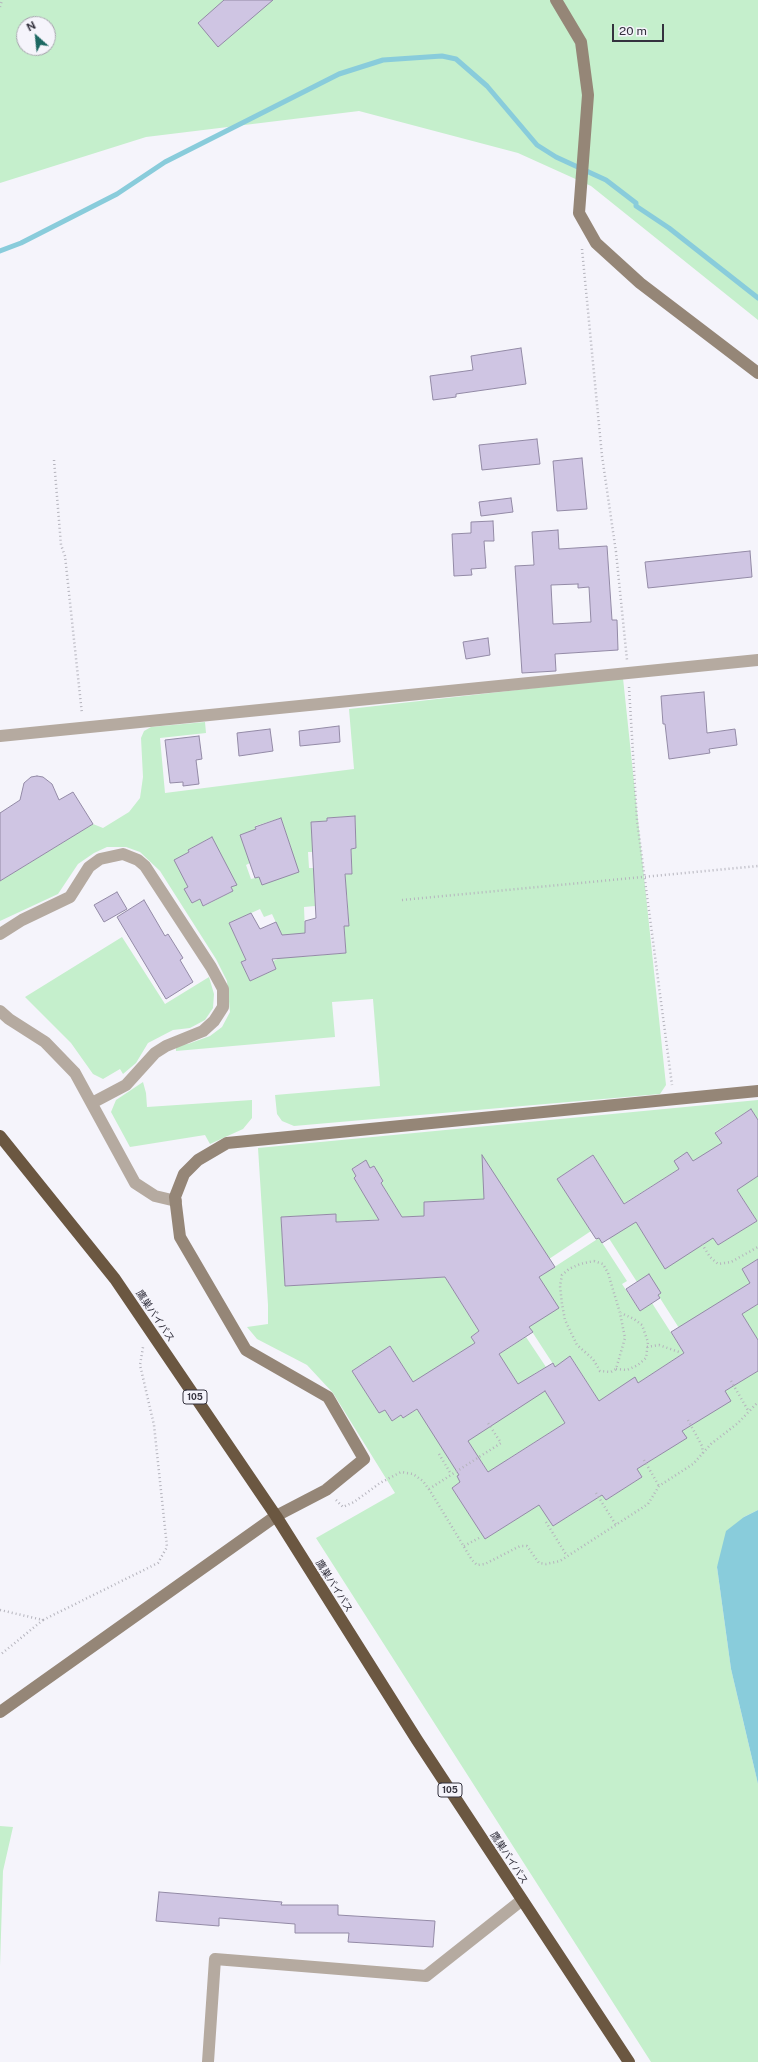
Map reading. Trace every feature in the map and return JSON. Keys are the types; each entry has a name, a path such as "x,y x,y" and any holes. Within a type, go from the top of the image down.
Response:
{"highway":[{"name":"鷹巣バイパス","path":"0,1136 116,1279 276,1516 417,1740 629,2062"}],"street":[{"path":"556,0 581,42 588,95 579,213 596,243 640,283 758,374"},
{"path":"0,736 758,660"},
{"path":"0,934 22,920 70,897 89,867 100,860 123,854 138,860 145,866 211,967 223,989 223,1007 214,1021 202,1031 166,1046 155,1053 126,1085 92,1103"},
{"path":"0,1011 50,1047 76,1073 135,1183 155,1196 176,1201"},
{"path":"0,1712 276,1516 326,1490 364,1459 328,1397 246,1350 180,1237 175,1197 184,1174 198,1160 228,1143 758,1091"},
{"path":"208,2062 215,1959 426,1976 522,1900"}],"path":[{"path":"0,7 2,0"},
{"path":"582,245 602,456 616,552 628,673 637,820 674,1100"},
{"path":"54,460 61,545 65,556 83,727"},
{"path":"402,900 758,866"},
{"path":"702,1244 710,1257 718,1264 731,1262 758,1247"},
{"path":"616,1369 625,1338 620,1313 603,1264 594,1261 580,1264 569,1268 562,1275 560,1286 564,1320 577,1345 592,1359 600,1372 610,1372 616,1369 627,1370 638,1365 646,1358 648,1342 642,1326 634,1319 620,1313"},
{"path":"0,1655 43,1620 158,1563 167,1547 154,1425 140,1365 146,1325"},
{"path":"647,1347 660,1345 679,1352"},
{"path":"731,1381 749,1412"},
{"path":"326,1490 343,1507 354,1502 380,1483 401,1472 413,1474 429,1489 477,1565 485,1564 520,1546 528,1546 539,1563 546,1564 560,1561 648,1504 659,1486 693,1464 711,1444 738,1423 758,1402"},
{"path":"688,1420 702,1446 703,1454"},
{"path":"429,1489 501,1443 488,1423"},
{"path":"439,1454 451,1474"},
{"path":"644,1460 659,1486"},
{"path":"596,1493 616,1525"},
{"path":"546,1522 567,1556"},
{"path":"464,1546 479,1538"},
{"path":"0,1610 43,1620"}],"green space":[{"path":"0,0 758,0 758,320 591,186 518,153 359,111 146,137 0,183"},
{"path":"623,678 666,1085 660,1094 294,1126 282,1121 277,1114 275,1095 380,1086 373,999 332,1002 335,1037 176,1051 176,1045 188,1044 210,1036 222,1027 230,1012 227,981 216,959 160,871 140,852 126,847 107,847 94,853 78,864 58,894 0,921 0,881 93,824 103,828 129,812 140,798 143,777 141,738 144,731 151,727 205,722 206,733 160,738 165,793 354,769 349,709","holes":["355,816 356,848 351,849 352,874 319,875 318,868 309,868 308,852 313,852 311,822 327,821 327,818","281,818 291,848 259,877 251,879 246,865 250,863 241,835 256,829 255,826","212,837 222,868 233,891 204,906 200,899 192,903 185,889 188,887 188,850","325,892 325,895 347,894 349,925 344,926 346,953 301,957 299,934 305,933 304,907 315,906 314,893","260,909 264,917 272,914 285,942 280,958 273,961 276,969 250,981 241,962 246,960 229,923"]},
{"path":"122,937 165,1004 209,977 214,994 213,1008 205,1020 190,1028 173,1030 148,1043 136,1063 123,1074 120,1069 103,1079 93,1074 71,1043 25,997"},
{"path":"143,1082 146,1093 147,1107 252,1100 252,1118 243,1129 210,1144 205,1135 130,1147 111,1112 116,1100"},
{"path":"758,1100 758,1120 751,1109 715,1132 731,1157 693,1161 687,1153 679,1169 620,1206 618,1194 593,1155 557,1179 591,1231 549,1259 484,1199 424,1202 424,1216 402,1217 381,1183 383,1181 374,1166 370,1168 365,1161 352,1169 356,1176 354,1178 363,1193 386,1219 336,1222 336,1214 281,1217 285,1286 445,1277 479,1331 471,1337 475,1343 420,1393 390,1346 352,1371 379,1413 385,1410 392,1421 401,1415 403,1418 421,1407 529,1401 499,1354 526,1337 546,1367 534,1374 565,1423 508,1459 496,1484 481,1461 457,1476 460,1482 452,1488 485,1539 523,1515 507,1489 528,1487 553,1526 591,1502 582,1463 606,1500 642,1477 612,1429 626,1423 650,1461 686,1438 655,1388 731,1401 699,1350 715,1347 738,1383 758,1371 758,1510 744,1517 717,1567 731,1669 758,1784 758,2062 651,2062 316,1538 395,1493 333,1393 307,1365 257,1339 247,1327 268,1324 258,1148"},
{"path":"758,1176 758,1259 742,1269 757,1293 679,1328 658,1295 661,1293 637,1282 601,1226 636,1222 665,1268 686,1195 718,1245 757,1221 731,1180 752,1180"},
{"path":"599,1238 627,1281 622,1284 640,1311 652,1303 684,1353 638,1383 635,1378 599,1401 571,1357 555,1367 529,1327 539,1277"},
{"path":"758,1304 758,1340 742,1314"},
{"path":"0,1826 13,1827 3,1871 0,1966"}],"water":[{"path":"758,1510 758,1784 731,1669 717,1567 726,1531 744,1517"}],"building":[{"path":"224,0 273,0 218,47 198,23"},
{"path":"521,348 526,384 456,394 456,397 433,400 430,376 473,370 471,356"},
{"path":"537,439 540,464 482,470 479,445"},
{"path":"582,458 587,509 557,511 553,461"},
{"path":"511,498 513,512 481,516 479,502"},
{"path":"493,521 494,541 484,541 486,568 471,569 472,575 454,576 452,534 471,533 471,522"},
{"path":"558,530 559,549 607,546 612,620 617,620 618,650 555,654 556,671 522,673 515,566 534,565 532,532","holes":["578,584 578,588 589,587 591,622 553,624 551,585"]},
{"path":"750,551 752,577 648,588 645,562"},
{"path":"488,638 490,655 466,659 463,642"},
{"path":"704,692 707,733 735,729 737,745 709,749 710,753 669,759 665,724 663,724 661,696"},
{"path":"339,726 340,742 300,746 299,731"},
{"path":"270,729 273,751 239,756 237,733"},
{"path":"199,736 202,759 196,760 199,784 183,786 183,782 170,783 165,740"},
{"path":"31,777 43,777 52,784 59,800 73,792 93,824 0,881 0,813 20,800 24,783"},
{"path":"355,816 356,848 351,849 352,874 345,874 349,926 344,926 346,953 272,959 276,969 250,981 241,962 246,960 229,923 251,913 260,929 276,922 282,935 305,933 305,921 316,918 311,822 327,821 327,818"},
{"path":"281,818 299,872 262,885 259,877 255,878 240,835 256,829 255,827"},
{"path":"212,837 237,885 231,887 233,891 203,906 200,899 192,903 184,889 188,887 174,860 189,852 188,850"},
{"path":"117,892 127,909 104,922 94,905"},
{"path":"144,900 165,936 168,934 183,958 180,960 193,982 166,999 117,917"},
{"path":"751,1109 758,1120 758,1176 737,1190 757,1221 718,1245 713,1238 665,1269 636,1222 602,1243 599,1238 596,1239 557,1179 593,1155 624,1204 679,1169 674,1161 687,1152 693,1161 722,1143 715,1133"},
{"path":"482,1155 555,1267 539,1277 559,1308 529,1327 533,1332 499,1354 518,1384 553,1363 555,1367 570,1356 599,1401 635,1377 638,1383 684,1353 671,1332 750,1283 742,1269 758,1259 758,1304 742,1314 758,1340 758,1371 725,1391 731,1401 682,1431 687,1438 637,1469 642,1477 606,1500 602,1495 553,1526 539,1505 485,1539 452,1488 460,1482 457,1476 459,1475 417,1409 403,1418 401,1415 392,1421 385,1410 379,1413 352,1371 390,1346 413,1382 475,1343 471,1337 479,1331 445,1277 285,1286 281,1217 336,1214 336,1222 379,1220 354,1178 356,1176 352,1169 366,1160 370,1168 374,1166 383,1181 381,1183 402,1217 424,1216 424,1202 484,1199","holes":["545,1391 565,1423 488,1472 468,1441"]},
{"path":"649,1274 661,1293 658,1295 660,1298 640,1311 626,1289"},
{"path":"159,1892 282,1902 281,1905 338,1905 338,1915 435,1921 433,1947 348,1942 349,1933 295,1933 295,1924 219,1918 219,1926 156,1921"}],"waterway":[{"path":"0,251 21,243 117,194 165,162 339,74 383,60 442,56 456,59 487,86 537,145 556,157 606,180 636,203 636,206 669,228 758,298"}]}
